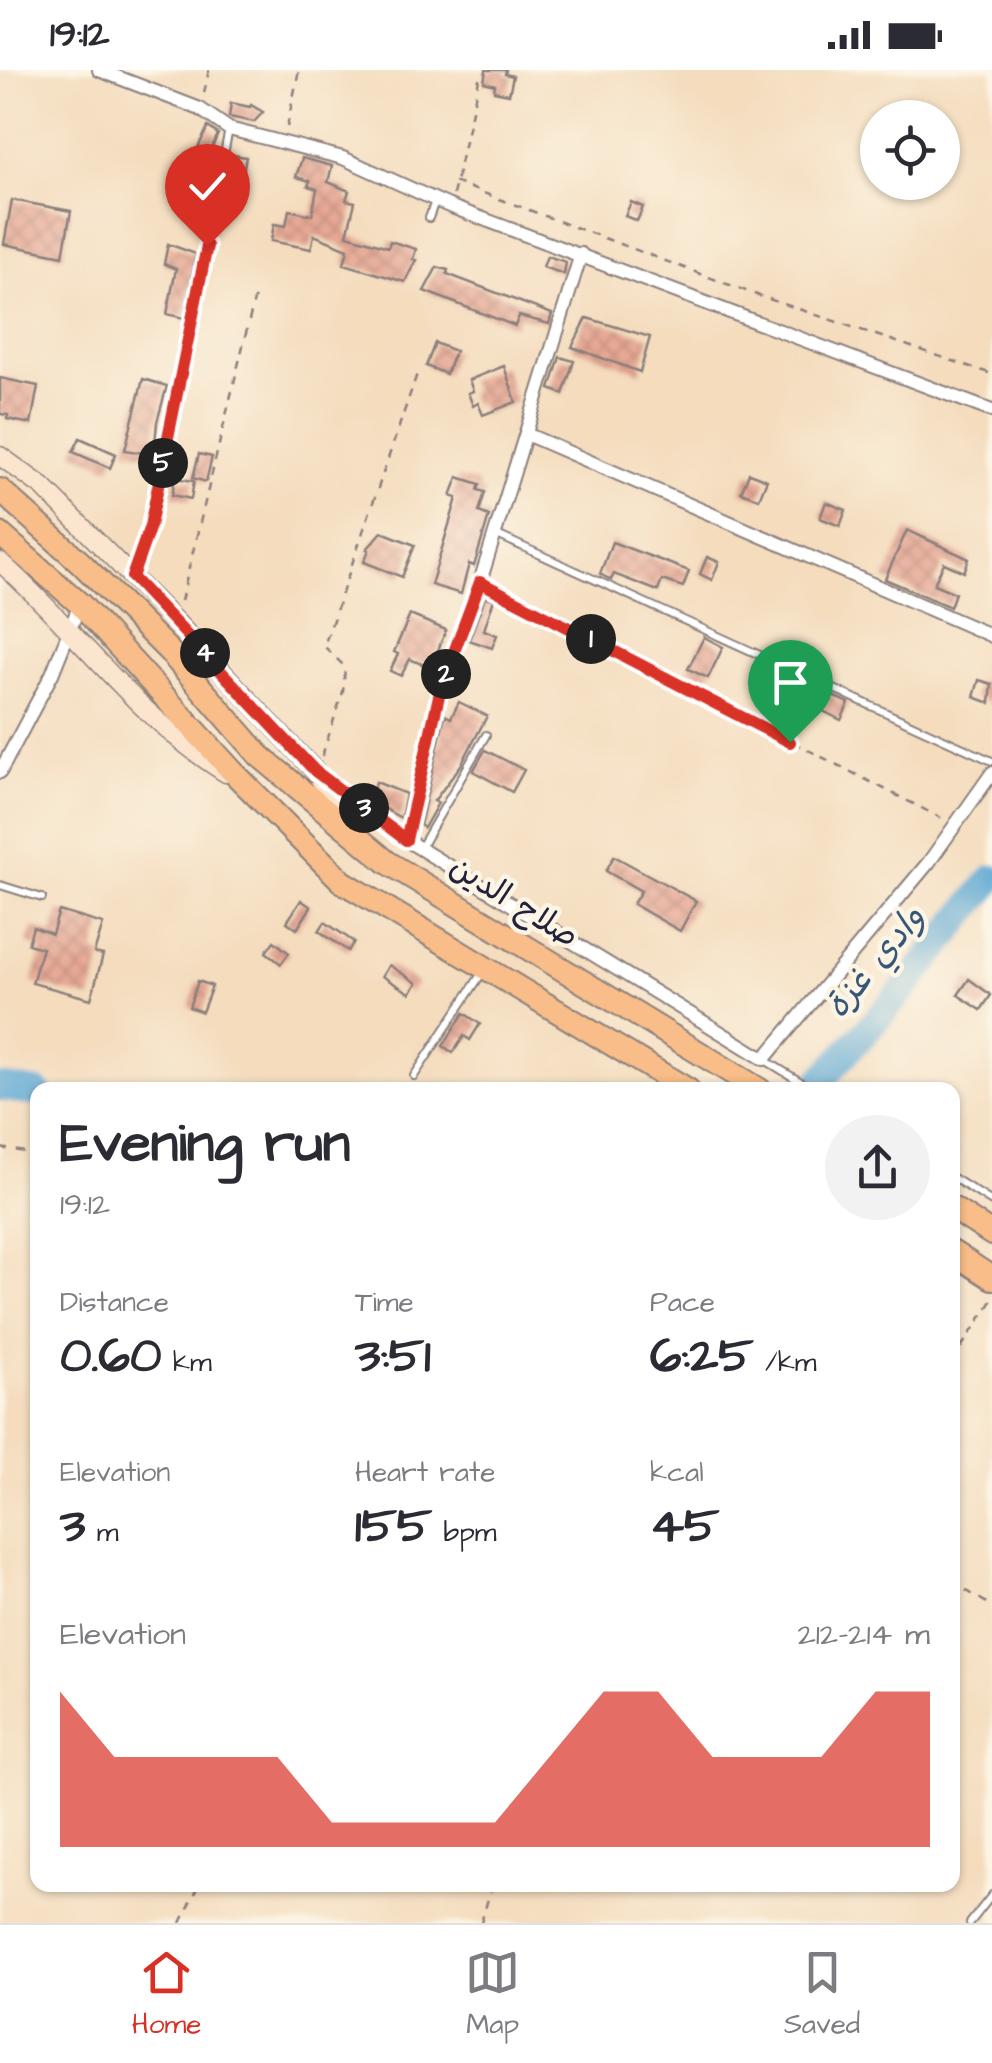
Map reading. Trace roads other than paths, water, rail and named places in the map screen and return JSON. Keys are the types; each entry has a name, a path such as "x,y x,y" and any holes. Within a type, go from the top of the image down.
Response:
{"highway":[{"name":"صلاح الدين","path":"0,490 80,562 168,650 260,756 387,862 747,1082"},
{"path":"0,534 80,604 246,785 343,882 675,1082"},
{"path":"960,1213 992,1234"},
{"path":"960,1257 992,1278"}],"main road":[{"path":"0,456 43,487 176,622 315,771 352,833"},
{"path":"0,562 192,752 246,785"}],"street":[{"path":"99,70 200,109 229,129 343,158 449,206 992,411"},
{"path":"406,840 441,687 480,582 582,254"},
{"path":"526,434 992,636"},
{"path":"0,772 52,674 80,604"},
{"path":"315,771 406,840 764,1060 929,862 992,773"}],"lane":[{"path":"132,577 150,526 229,129"},
{"path":"429,218 435,200"},
{"path":"495,534 992,761"},
{"path":"420,848 486,735"},
{"path":"0,886 42,898"},
{"path":"414,1076 484,969"},
{"path":"764,1060 801,1082"},
{"path":"960,1182 992,1202"},
{"path":"970,1923 992,1895"}],"waterway":[{"name":"وادي غزة","path":"819,1082 902,992 992,879"},
{"name":"وادي غزة","path":"0,1087 30,1092"}]}
